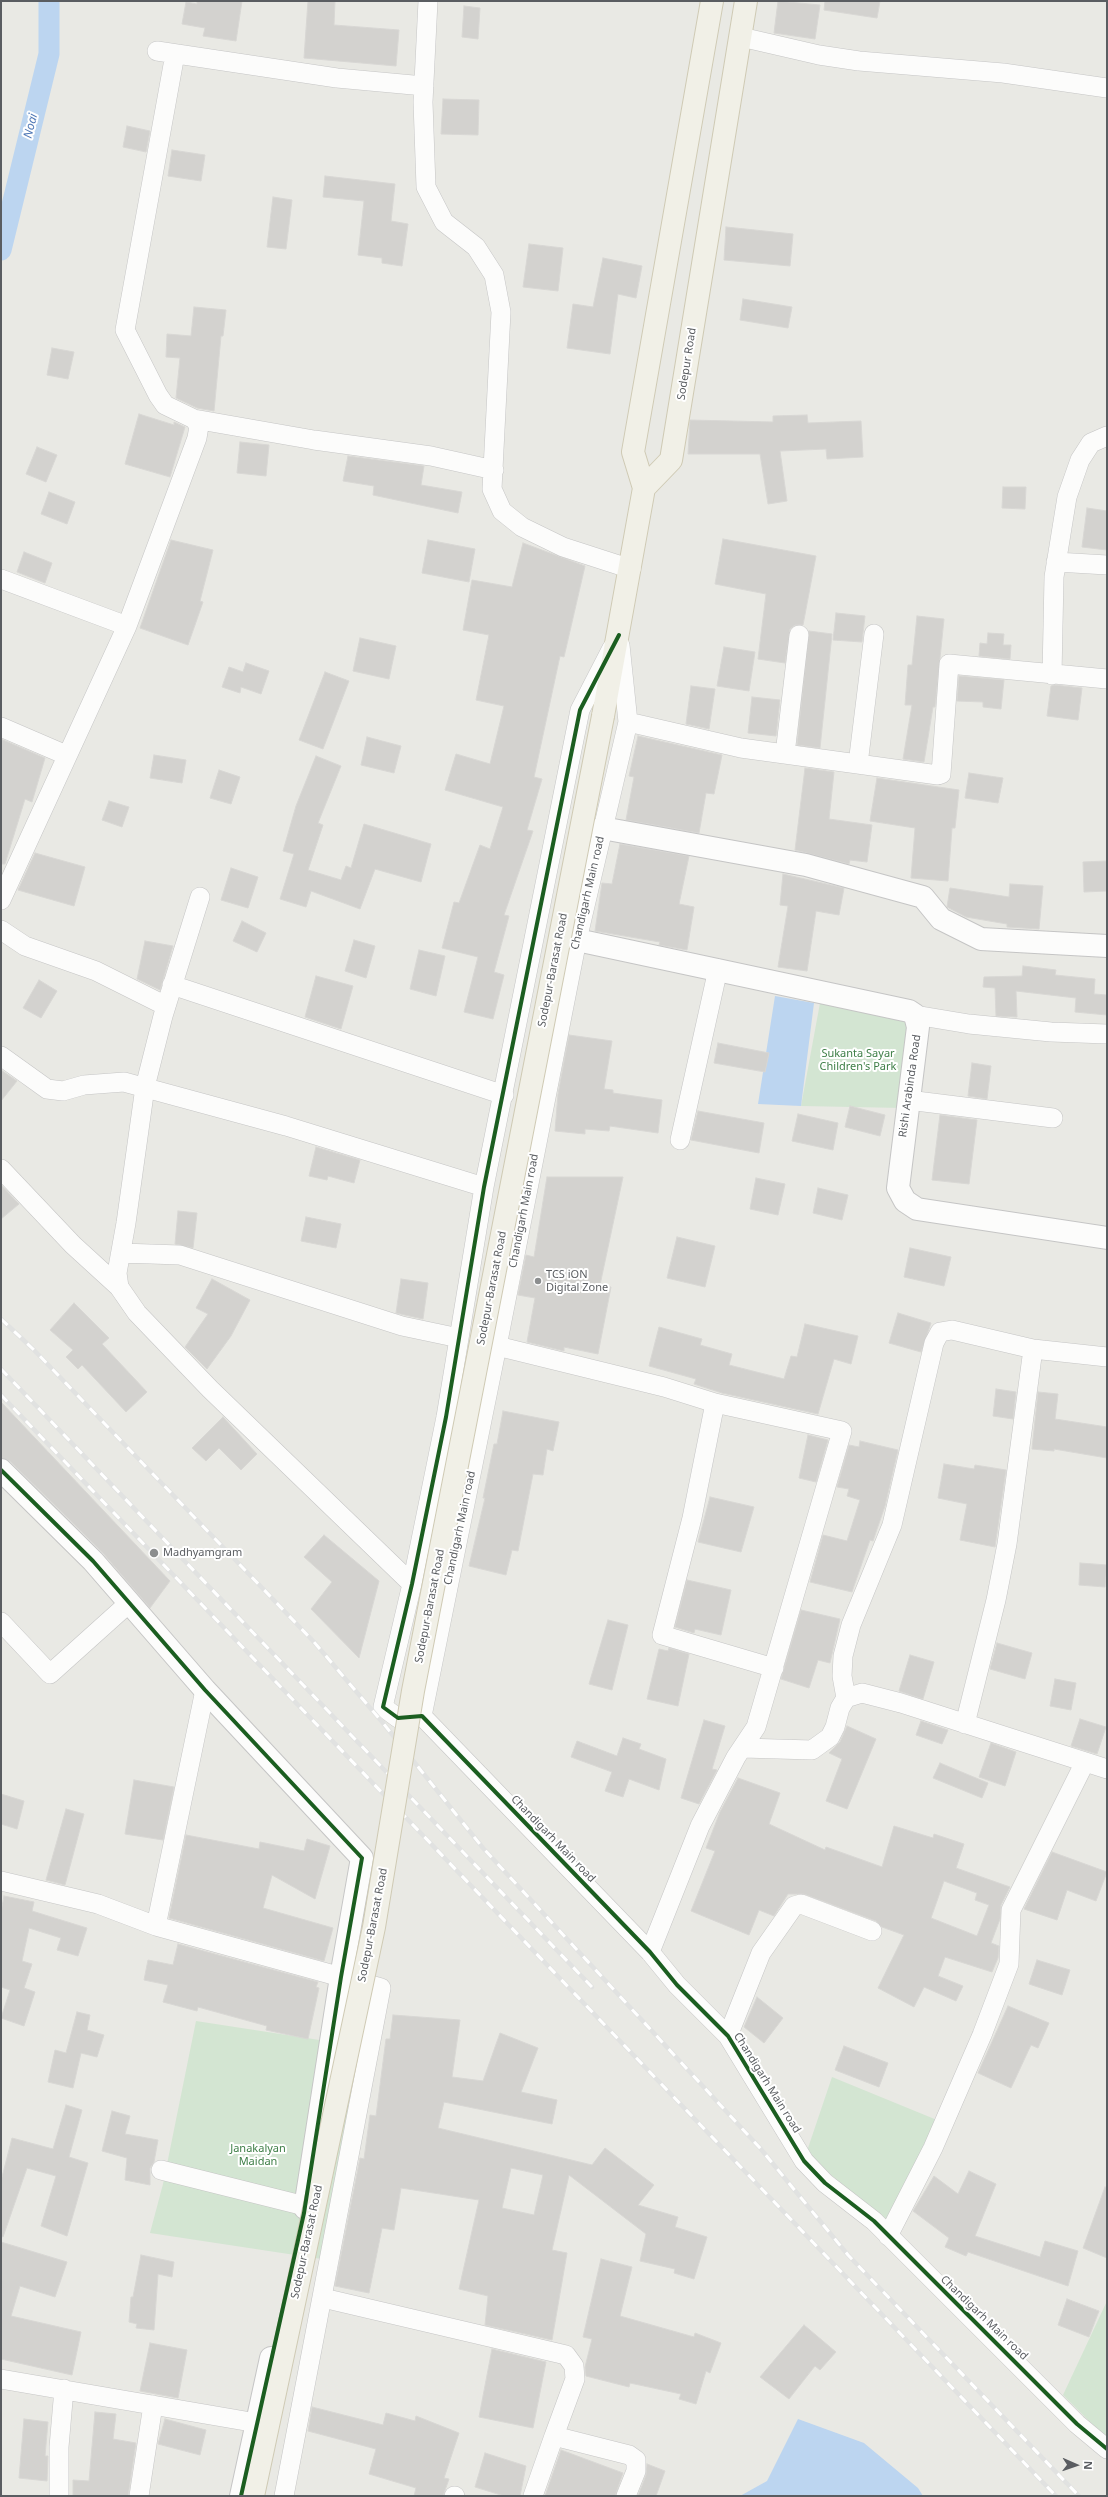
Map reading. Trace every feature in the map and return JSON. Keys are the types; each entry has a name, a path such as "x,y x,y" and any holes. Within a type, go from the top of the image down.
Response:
{"main road":[{"path":"618,635 631,569 644,488 633,452 712,1"},
{"name":"Sodepur Road","path":"644,488 671,460 746,1"},
{"name":"Sodepur-Barasat Road","path":"253,2496 374,1927 413,1691 618,635"}],"street":[{"path":"428,1 424,86 426,187 444,222 476,247 494,275 501,312 492,489 502,511 522,527 563,548 631,569"},
{"path":"741,37 819,55 852,60 1003,72 1107,88"},
{"path":"424,86 337,78 166,52 125,330 158,395 165,405 194,419 314,440 431,456 494,470"},
{"path":"1,900 127,626 197,438 199,426 194,419"},
{"path":"1052,675 1056,562 1067,497 1080,460 1091,443 1107,436"},
{"path":"1056,562 1107,565"},
{"path":"1,579 127,626"},
{"path":"858,764 874,634"},
{"path":"422,1716 398,1718 383,1706 412,1584 446,1417 484,1187 504,1095 580,710 618,635"},
{"name":"Chandigarh Main road","path":"618,635 628,722 577,940 422,1716 650,1952 676,1984 728,2036 804,2161 825,2183 874,2221 1077,2424 1107,2449"},
{"path":"785,754 799,635"},
{"path":"628,722 741,748 938,775 941,774 949,664 1052,675 1107,679"},
{"path":"1,727 66,756"},
{"path":"602,828 806,865 922,897 941,919 981,939 1107,946"},
{"path":"119,1287 117,1273 145,1087 172,985 200,897"},
{"path":"1,930 25,946 96,971 166,1006"},
{"path":"577,940 898,1007 916,1015 969,1024 1051,1032 1107,1034"},
{"path":"680,1140 718,969"},
{"path":"172,985 504,1095"},
{"name":"Rishi Arabinda Road","path":"916,1015 918,1027 898,1188 905,1201 917,1209 1107,1238"},
{"path":"1,1056 47,1089 63,1091 84,1085 124,1082 286,1126 484,1187"},
{"path":"908,1100 1053,1118"},
{"path":"1,1169 73,1245 119,1287 137,1313 210,1389 412,1584"},
{"path":"121,1252 180,1255 402,1326 459,1338"},
{"path":"846,1698 842,1676 845,1648 851,1625 892,1525 934,1342 940,1332 952,1330 1033,1349 1107,1357"},
{"path":"497,1346 664,1387 715,1403 842,1431 756,1727 700,1826 650,1952"},
{"path":"965,1724 996,1600 1007,1544 1033,1349"},
{"path":"715,1403 692,1518 662,1635 774,1668"},
{"path":"1,1470 93,1561 205,1690 362,1858 341,1977 305,2206 241,2496"},
{"path":"1,1622 50,1674 129,1603"},
{"path":"156,1926 205,1690"},
{"path":"743,1748 812,1750 830,1737 835,1727 840,1708 846,1698 854,1694 872,1695 1107,1769"},
{"path":"888,2236 933,2148 993,2006 1009,1964 1011,1910 1085,1762"},
{"path":"1,1881 98,1904 156,1926 378,1986 381,1992 284,2496"},
{"path":"728,2036 761,1953 794,1906 801,1904 872,1931"},
{"path":"161,2170 305,2206"},
{"path":"323,2298 566,2355 574,2366 575,2379 533,2496"},
{"path":"1,2379 257,2423"},
{"path":"59,2496 59,2447 64,2389"},
{"path":"140,2496 152,2405"},
{"path":"554,2436 629,2455 636,2460 636,2471 626,2496"}],"green space":[{"name":"Sukanta Sayar Children's Park","path":"820,1003 909,1022 903,1108 801,1106"},
{"name":"Janakalyan Maidan","path":"196,2021 365,2047 328,2260 150,2233 163,2184"},
{"path":"832,2077 937,2120 888,2223 806,2154"},
{"path":"1107,2301 1107,2439 1063,2395"}],"water":[{"path":"775,996 814,1003 801,1106 758,1104"},
{"path":"798,2419 864,2443 918,2488 923,2496 740,2496 767,2481"}],"building":[{"path":"197,1 242,1 236,41 203,36 205,28 182,24 186,2 197,4"},
{"path":"308,1 335,1 334,25 399,30 396,66 304,58"},
{"path":"778,1 820,5 815,39 774,33"},
{"path":"825,1 880,1 877,18 824,10"},
{"path":"464,6 480,8 478,39 462,37"},
{"path":"443,99 479,100 478,135 441,134"},
{"path":"127,126 150,131 146,152 123,147"},
{"path":"172,150 205,155 201,181 168,176"},
{"path":"325,176 395,184 391,221 408,224 402,266 382,263 382,258 358,255 364,201 323,197"},
{"path":"273,197 292,200 286,249 267,247"},
{"path":"726,227 793,234 790,266 724,260"},
{"path":"529,244 563,248 558,291 523,287"},
{"path":"603,258 642,266 636,298 618,294 610,354 567,348 573,304 593,307"},
{"path":"743,299 792,307 788,328 740,320"},
{"path":"194,307 226,310 223,336 221,336 214,411 197,408 176,398 180,358 166,357 167,334 191,336"},
{"path":"52,348 74,352 68,379 47,375"},
{"path":"139,414 174,425 174,422 185,427 170,477 125,464"},
{"path":"807,415 808,423 861,421 863,457 827,459 826,449 780,451 787,501 768,504 760,454 688,454 690,420 773,422 773,416"},
{"path":"240,442 269,445 266,476 237,473"},
{"path":"37,447 57,455 46,482 26,474"},
{"path":"348,456 424,466 421,485 462,492 458,513 373,495 374,486 343,481"},
{"path":"1003,487 1026,487 1025,509 1002,508"},
{"path":"49,492 75,502 67,524 41,514"},
{"path":"1087,508 1107,511 1107,550 1082,547"},
{"path":"723,539 816,556 803,625 795,625 790,629 785,663 758,659 766,594 715,584"},
{"path":"171,540 213,550 200,601 203,602 188,645 140,628"},
{"path":"428,540 475,549 469,582 422,573"},
{"path":"523,543 585,566 564,657 560,656 534,777 542,779 527,830 533,831 504,915 509,916 494,972 504,975 493,1019 464,1012 478,957 442,948 454,902 459,903 480,845 490,849 503,807 445,790 456,754 490,764 504,706 476,700 489,635 463,630 472,580 512,587"},
{"path":"24,552 52,563 45,583 17,572"},
{"path":"836,613 865,616 862,642 833,640"},
{"path":"917,616 944,619 935,707 933,707 924,762 903,759 912,705 905,705 908,665 912,665"},
{"path":"809,631 832,634 820,748 797,745"},
{"path":"988,633 1004,634 1003,645 1011,645 1010,659 979,656 980,643 987,644"},
{"path":"360,638 396,646 389,679 353,671"},
{"path":"724,647 755,652 749,691 717,686"},
{"path":"246,663 269,671 261,694 241,687 240,693 222,687 229,667 243,672"},
{"path":"325,672 349,681 323,749 299,740"},
{"path":"959,676 1004,680 1001,709 983,707 983,702 957,701"},
{"path":"1055,685 1082,688 1078,720 1047,716 1051,686"},
{"path":"691,686 715,689 709,729 686,724"},
{"path":"752,697 780,700 776,736 748,733"},
{"path":"638,736 722,755 714,794 706,793 699,833 626,820 634,777 629,776"},
{"path":"367,737 401,746 394,773 361,765"},
{"path":"1,739 45,758 32,802 25,799 5,864 1,864"},
{"path":"154,755 186,760 182,783 150,778"},
{"path":"316,756 341,766 318,823 323,825 308,870 341,880 346,866 351,868 364,824 431,844 421,882 375,869 360,909 311,891 306,907 280,899 294,854 283,851 296,806"},
{"path":"805,768 834,772 829,819 872,825 867,862 850,860 849,864 795,850"},
{"path":"219,770 240,777 231,804 210,798"},
{"path":"969,773 1003,778 998,803 965,798"},
{"path":"877,778 959,790 955,828 952,828 948,881 911,878 915,828 870,821"},
{"path":"109,801 129,807 122,827 102,820"},
{"path":"620,844 689,856 679,904 694,907 687,950 659,945 660,942 595,931 602,883 612,884"},
{"path":"35,853 85,867 74,906 18,890"},
{"path":"1107,861 1107,891 1084,892 1083,862"},
{"path":"231,868 258,877 248,908 221,900"},
{"path":"783,874 844,888 839,915 816,911 807,971 778,967 788,906 780,905"},
{"path":"1010,884 1043,886 1039,929 1007,927 1007,924 966,917 947,907 950,888 1009,897"},
{"path":"242,921 266,933 257,952 233,941"},
{"path":"354,940 375,946 366,978 345,971"},
{"path":"145,941 173,946 160,990 137,979"},
{"path":"419,950 445,956 436,996 410,989"},
{"path":"1023,966 1056,970 1055,975 1095,979 1094,994 1107,995 1107,1015 1075,1012 1076,998 1016,991 1017,1017 996,1016 995,988 983,987 984,977 1022,976"},
{"path":"316,976 353,986 341,1029 305,1017"},
{"path":"39,980 57,991 41,1018 23,1008"},
{"path":"569,1035 612,1041 604,1089 613,1090 613,1093 662,1100 658,1133 610,1126 609,1131 585,1129 585,1134 555,1131 558,1094"},
{"path":"718,1043 769,1053 765,1072 714,1063"},
{"path":"972,1063 991,1066 987,1099 968,1096"},
{"path":"1,1070 17,1081 1,1101"},
{"path":"850,1106 885,1115 880,1136 845,1127"},
{"path":"698,1111 764,1123 759,1153 691,1140"},
{"path":"798,1114 838,1123 833,1150 792,1141"},
{"path":"940,1115 977,1120 969,1184 932,1180"},
{"path":"316,1147 360,1160 354,1183 328,1176 327,1180 309,1176"},
{"path":"547,1177 623,1177 600,1285 611,1287 598,1354 564,1347 564,1351 527,1342 535,1298 518,1295 526,1255 534,1257"},
{"path":"756,1178 785,1184 778,1215 750,1209"},
{"path":"1,1185 19,1204 1,1219"},
{"path":"818,1188 848,1195 842,1220 813,1213"},
{"path":"178,1211 197,1213 193,1248 175,1244"},
{"path":"306,1217 341,1224 336,1248 301,1241"},
{"path":"677,1237 715,1246 705,1287 667,1278"},
{"path":"910,1248 951,1257 944,1286 904,1277"},
{"path":"212,1279 250,1300 231,1336 207,1369 185,1347 208,1314 196,1308"},
{"path":"401,1279 428,1283 423,1319 396,1313"},
{"path":"74,1303 109,1338 102,1344 147,1392 126,1412 82,1365 78,1369 66,1357 73,1350 50,1330"},
{"path":"898,1313 931,1323 921,1352 889,1343"},
{"path":"805,1324 858,1336 851,1364 834,1359 818,1414 722,1393 694,1384 696,1379 649,1366 659,1327 702,1339 700,1345 732,1354 729,1365 784,1379 791,1356 797,1357"},
{"path":"996,1389 1016,1392 1013,1419 993,1416"},
{"path":"1038,1392 1058,1394 1055,1419 1107,1427 1107,1458 1054,1449 1054,1451 1032,1449"},
{"name":"Madhyamgram","path":"1,1402 170,1581 150,1608 102,1552 10,1461 1,1458"},
{"path":"503,1411 559,1422 553,1451 547,1449 543,1475 533,1474 518,1551 512,1550 506,1575 469,1566 485,1498 483,1498 494,1444 497,1444"},
{"path":"223,1417 257,1454 241,1470 219,1448 206,1461 192,1448"},
{"path":"808,1435 828,1440 816,1482 799,1478"},
{"path":"860,1441 898,1450 885,1506 873,1541 870,1540 852,1592 810,1582 823,1535 847,1541 860,1500 847,1496 849,1489 837,1487 849,1445 859,1447"},
{"path":"944,1464 974,1469 975,1465 1006,1470 995,1547 960,1540 967,1504 938,1498"},
{"path":"710,1497 754,1507 741,1552 698,1542"},
{"path":"324,1535 379,1581 359,1658 311,1609 332,1582 304,1557"},
{"path":"1080,1563 1107,1565 1105,1587 1079,1585"},
{"path":"687,1580 731,1590 721,1635 695,1629 694,1633 675,1627"},
{"path":"801,1610 840,1619 830,1663 818,1660 809,1688 781,1679"},
{"path":"608,1620 628,1625 612,1690 589,1684"},
{"path":"997,1643 1032,1653 1025,1679 990,1669"},
{"path":"669,1648 689,1654 678,1706 647,1699 659,1649 668,1651"},
{"path":"910,1655 934,1662 923,1699 899,1691"},
{"path":"1055,1679 1076,1683 1071,1710 1050,1706"},
{"path":"1080,1719 1106,1727 1097,1754 1071,1746"},
{"path":"704,1720 725,1726 712,1769 717,1770 699,1804 681,1798"},
{"path":"921,1721 948,1730 942,1744 916,1735"},
{"path":"847,1726 876,1739 847,1809 826,1801 842,1759 829,1753 840,1742"},
{"path":"623,1738 641,1744 639,1749 666,1759 659,1790 629,1779 623,1797 605,1791 612,1772 571,1757 577,1741 617,1756"},
{"path":"991,1743 1016,1752 1005,1786 979,1777"},
{"path":"940,1763 988,1783 982,1798 933,1778"},
{"path":"738,1778 780,1793 769,1824 825,1850 826,1847 882,1867 894,1826 933,1838 934,1834 964,1844 956,1868 1010,1887 1001,1905 1000,1919 991,1943 999,1946 998,1958 992,1972 945,1957 938,1976 963,1986 956,2001 924,1987 914,2007 878,1988 904,1935 882,1927 876,1921 804,1894 788,1894 774,1916 759,1910 749,1935 691,1911 715,1851 706,1848 720,1812","holes":["944,1881 977,1893 975,1900 989,1905 977,1936 931,1918"]},
{"path":"134,1780 174,1787 163,1840 125,1834"},
{"path":"1,1794 24,1801 17,1829 1,1824"},
{"path":"66,1809 84,1814 65,1885 46,1880"},
{"path":"186,1835 259,1849 260,1842 304,1851 307,1839 330,1846 315,1899 272,1875 263,1908 333,1928 324,1961 169,1918"},
{"path":"1052,1852 1107,1872 1096,1901 1067,1890 1057,1920 1024,1909"},
{"path":"4,1896 34,1902 32,1911 87,1928 78,1956 57,1950 61,1938 29,1928 22,1961 32,1964 24,1988 35,1992 24,2026 1,2018 10,1990 1,1987 1,1912"},
{"path":"178,1944 318,1982 316,1987 319,1988 308,2039 266,2030 267,2026 198,2007 197,2011 163,2002 168,1985 144,1980 148,1960 173,1965"},
{"path":"1037,1960 1070,1970 1062,1995 1029,1984"},
{"path":"757,1997 783,2018 764,2043 744,2027"},
{"path":"1008,2006 1049,2023 1038,2048 1031,2045 1011,2088 978,2073"},
{"path":"77,2012 90,2015 87,2030 104,2035 97,2057 81,2053 73,2088 48,2082 55,2050 66,2053"},
{"path":"393,2015 460,2020 452,2077 483,2081 500,2033 538,2048 521,2092 557,2100 552,2124 444,2102 438,2128 592,2165 605,2148 654,2185 638,2205 678,2217 675,2227 707,2237 694,2279 674,2273 675,2269 640,2261 646,2234 569,2175 552,2250 567,2253 552,2340 485,2325 488,2296 459,2289 479,2200 401,2188 394,2230 382,2228 369,2293 335,2286 360,2158 364,2159 370,2115 376,2116 386,2039 390,2039","holes":["511,2168 543,2175 534,2215 502,2208"]},
{"path":"844,2046 888,2063 879,2087 835,2070"},
{"path":"66,2105 82,2110 69,2157 88,2163 67,2236 41,2226 56,2176 27,2168 3,2237 1,2236 1,2181 12,2138 53,2149"},
{"path":"112,2111 130,2116 125,2134 158,2140 154,2162 150,2168 150,2185 125,2180 127,2158 102,2151"},
{"path":"969,2171 996,2184 975,2236 1040,2257 1045,2241 1078,2251 1068,2286 968,2252 966,2256 945,2247 949,2238 913,2211 934,2176 958,2194"},
{"path":"1105,2187 1107,2188 1107,2258 1083,2248"},
{"path":"1,2242 67,2262 55,2297 20,2286 11,2316 81,2332 72,2375 1,2359"},
{"path":"141,2255 174,2262 172,2277 158,2274 154,2330 136,2328 137,2324 129,2322 131,2297 133,2297"},
{"path":"601,2259 632,2267 620,2316 694,2337 695,2333 721,2343 710,2373 706,2371 696,2404 679,2399 681,2394 630,2383 629,2387 586,2376 585,2367 592,2339 583,2337"},
{"path":"1067,2299 1099,2311 1089,2337 1058,2325"},
{"path":"804,2325 836,2352 820,2370 815,2366 789,2399 760,2377"},
{"path":"150,2343 187,2350 178,2398 140,2391"},
{"path":"492,2349 546,2362 533,2428 479,2417"},
{"path":"312,2407 383,2425 386,2413 415,2421 416,2416 459,2433 444,2478 449,2479 443,2496 414,2496 416,2488 369,2474 376,2449 308,2431"},
{"path":"95,2412 116,2414 113,2439 136,2443 128,2496 73,2496 73,2480 89,2481"},
{"path":"24,2419 48,2422 45,2456 48,2456 47,2481 19,2478"},
{"path":"165,2419 206,2430 200,2455 158,2444"},
{"path":"561,2450 623,2473 615,2496 545,2496"},
{"path":"485,2453 526,2466 520,2496 504,2496 475,2487"},
{"path":"647,2464 665,2471 656,2496 638,2496 646,2475"}],"waterway":[{"name":"Noai","path":"1,250 49,54 49,1"}],"railway":[{"path":"1,1319 33,1349 314,1642 383,1723 483,1848 760,2148 848,2255 1079,2496"},
{"path":"1,1369 592,1987"},
{"path":"1,1395 1056,2496"}],"cycle path":[{"path":"619,635 580,710 484,1187 446,1417 412,1584 383,1707 398,1718 422,1716 650,1952 677,1985 728,2036 804,2161 825,2183 874,2221 1077,2424 1107,2449"},
{"path":"1,1470 93,1561 205,1690 362,1858 341,1977 304,2213 241,2496"}],"place":[{"name":"TCS iON Digital Zone","path":"538,1281"},
{"name":"Madhyamgram","path":"154,1553"}]}
